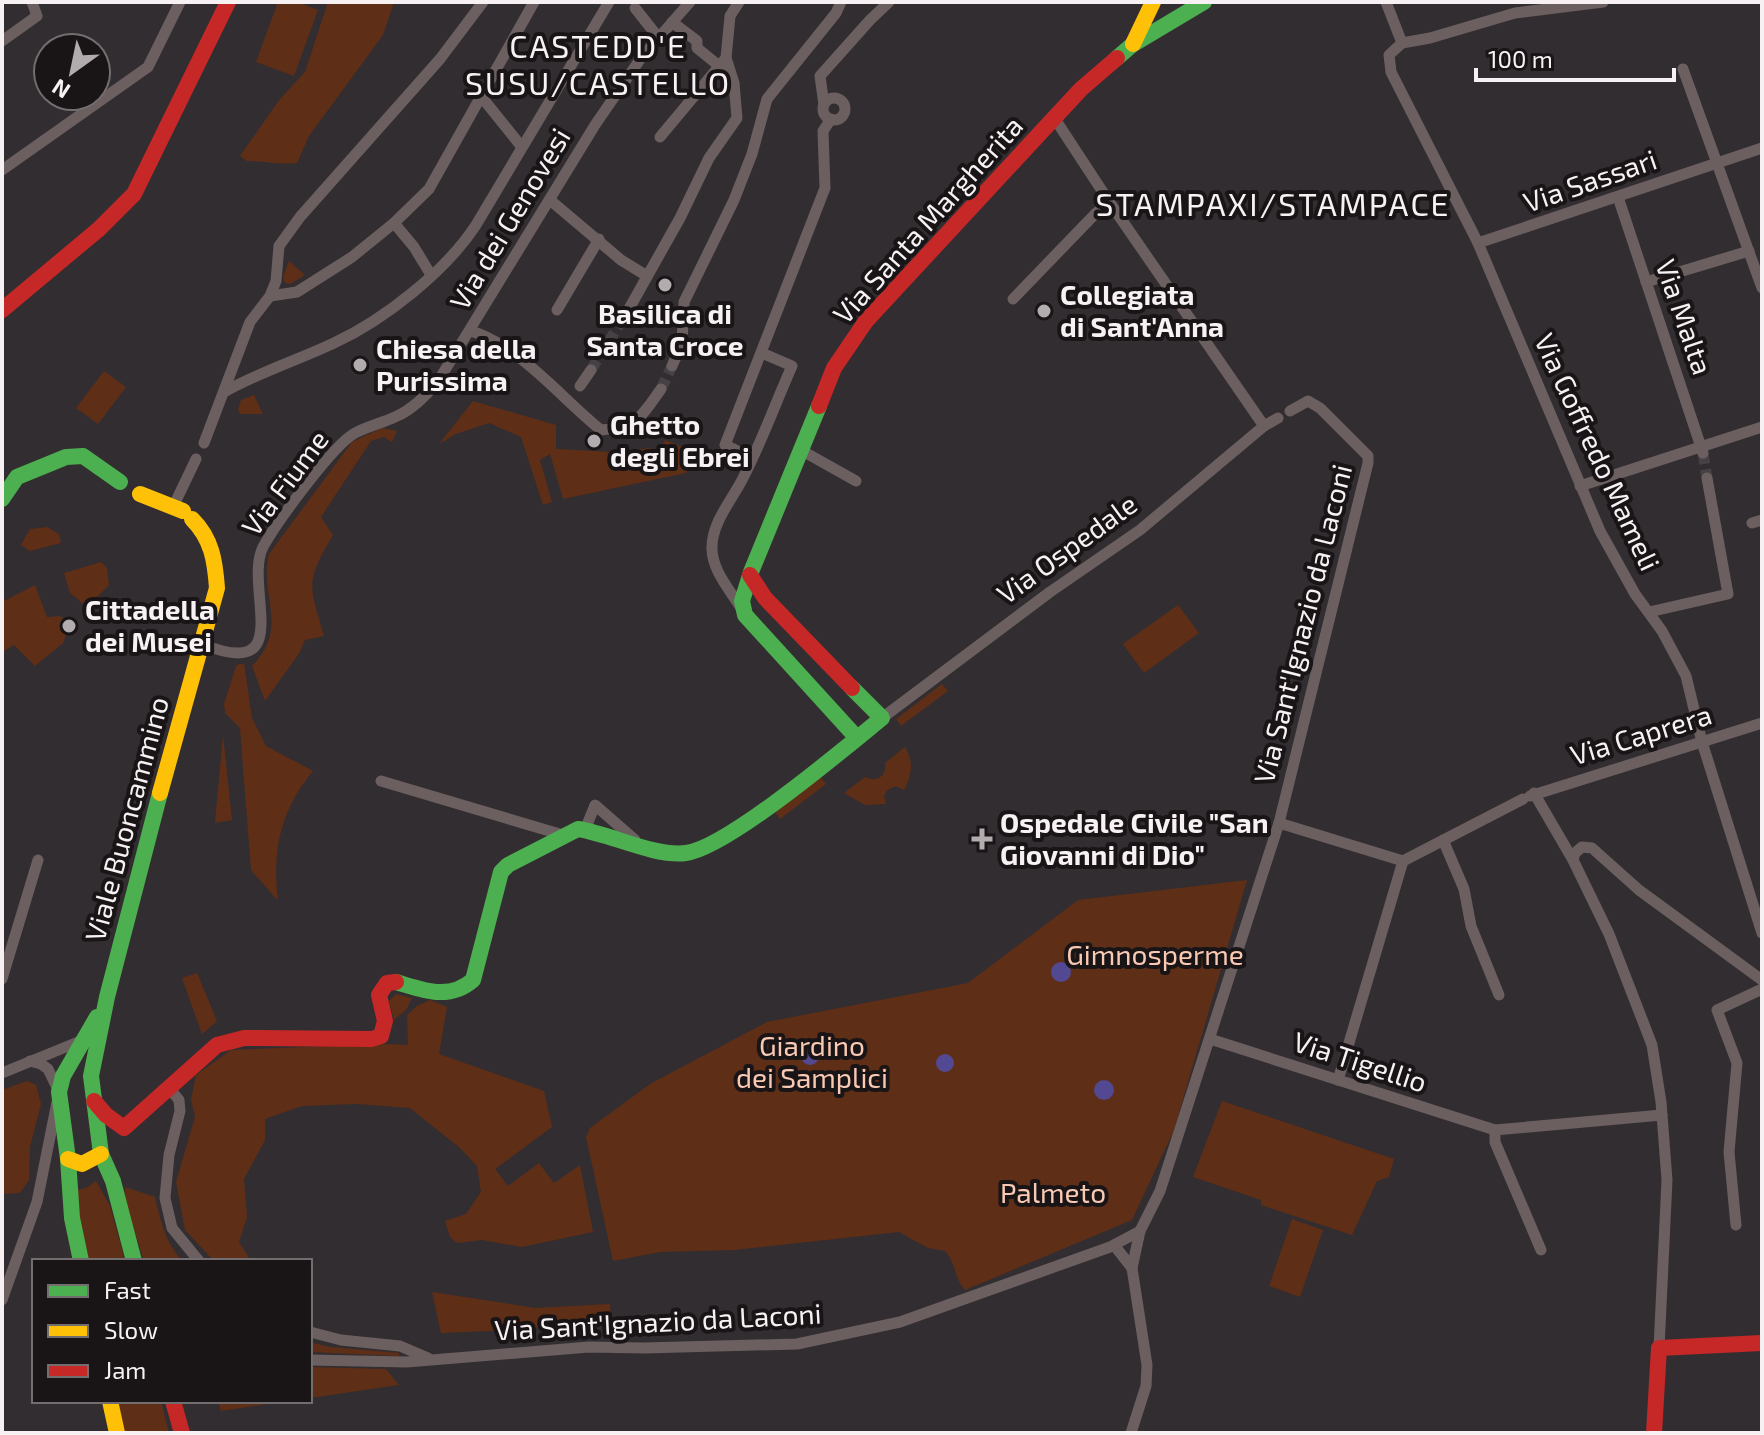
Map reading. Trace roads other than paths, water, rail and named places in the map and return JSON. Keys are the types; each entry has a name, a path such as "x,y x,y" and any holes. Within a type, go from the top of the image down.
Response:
{"street":[{"path":"2,41 37,16 32,2"},
{"path":"2,170 148,67 180,2"},
{"path":"2,310 99,229 134,194 228,2"},
{"path":"204,443 250,322 270,296 276,281 277,251 300,217 440,59 483,2"},
{"path":"270,296 297,292 315,282 394,223 429,189 534,2"},
{"path":"226,391 252,376 282,367 371,323 431,275 467,239 609,2"},
{"name":"Via dei Genovesi","path":"396,417 421,401 437,383 595,125 658,37 690,2"},
{"path":"660,137 722,61 730,16 739,2"},
{"path":"672,366 682,343 684,302 734,200 752,154 767,99 836,13 841,2"},
{"path":"824,105 831,99 840,100 844,114 831,119 826,116 824,105 820,76 889,2"},
{"path":"1132,45 1153,2"},
{"name":"Via Santa Margherita","path":"745,615 742,601 750,575 799,449 834,368 866,321 1081,89 1132,45 1203,2"},
{"path":"1386,2 1402,43 1515,13 1603,2"},
{"path":"635,8 658,37"},
{"path":"630,307 680,218 709,158 737,118 734,83 722,61 697,48 697,41 672,22"},
{"name":"Via Goffredo Mameli","path":"1402,43 1389,55 1391,72 1478,243 1580,486 1612,554 1686,676 1702,742 1762,933"},
{"path":"1683,69 1762,288"},
{"path":"480,95 521,146"},
{"path":"748,467 745,457 725,445 825,188 823,131 831,119"},
{"path":"1055,119 1264,426"},
{"name":"Via Sassari","path":"1478,243 1762,148"},
{"name":"Via Malta","path":"1618,197 1703,450"},
{"path":"550,200 621,260 647,276"},
{"path":"1013,299 1096,213 1110,203"},
{"path":"394,223 431,275"},
{"path":"557,310 599,239"},
{"path":"1646,282 1749,251"},
{"path":"471,331 486,336 509,351 601,430 629,426 643,414 661,389"},
{"path":"762,353 792,366 748,467 719,519 711,546 713,560 745,615 857,738"},
{"path":"580,386 591,370"},
{"name":"Via Sant'Ignazio da Laconi","path":"312,1360 407,1362 589,1347 797,1344 900,1322 1114,1245 1140,1231 1160,1191 1279,823 1368,456 1320,408 1308,401 1290,411"},
{"name":"Via Fiume","path":"202,644 229,653 243,654 251,650 260,634 262,609 258,559 269,538 339,446 355,433 396,417"},
{"name":"Via Ospedale","path":"882,718 1050,592 1140,530 1264,426 1278,418"},
{"path":"1580,486 1703,450 1762,427"},
{"path":"799,449 856,481"},
{"path":"2,499 17,477 66,457 83,456 120,482"},
{"path":"140,494 183,512 196,459"},
{"path":"1649,612 1728,594 1707,478"},
{"name":"Viale Buoncammino","path":"133,1259 113,1181 101,1154 91,1076 107,997 183,703 217,588 215,557 202,529 183,512"},
{"path":"94,1101 124,1128 217,1045 228,1040 372,1039 381,1036 385,1020 379,995 387,983 393,981 439,994 453,994 463,990 473,980 501,872 508,865 578,829 674,852 696,851 719,839 882,718 765,598 750,575"},
{"name":"Via Caprera","path":"1403,861 1527,797 1762,723"},
{"path":"381,781 563,835"},
{"path":"1527,797 1573,860 1609,934 1652,1045 1667,1180 1654,1433"},
{"path":"585,830 595,805 639,844"},
{"path":"1279,823 1403,861 1338,1080"},
{"path":"1443,840 1464,889 1471,926 1499,995"},
{"path":"1573,860 1582,847 1592,848 1639,890 1762,980"},
{"path":"2,979 38,860"},
{"path":"1736,1225 1729,1152 1737,1063 1717,1010 1762,989"},
{"name":"Viale Buoncammino","path":"59,1092 63,1076 107,997"},
{"path":"2,1073 86,1039"},
{"name":"Via Tigellio","path":"1210,1039 1495,1130 1662,1115"},
{"path":"57,1051 84,1062 91,1076"},
{"path":"30,1061 48,1069 59,1092 72,1218 81,1259"},
{"path":"169,1088 179,1100 180,1111 169,1155 165,1198 172,1228 197,1259"},
{"path":"2,1300 37,1202 59,1092"},
{"path":"1495,1130 1495,1142 1541,1250"},
{"path":"47,1154 82,1164 101,1154"},
{"path":"1131,1433 1146,1386 1147,1365 1132,1268 1140,1231"},
{"path":"1114,1245 1132,1268"},
{"path":"312,1333 341,1340 400,1346 429,1358"},
{"path":"1659,1348 1762,1343"},
{"path":"110,1403 117,1433"},
{"path":"174,1403 182,1433"}],"tunnel":[{"path":"591,370 630,307"},
{"path":"661,389 672,366"},
{"path":"1703,453 1707,478"}],"place":[{"name":"Basilica di Santa Croce","path":"665,285"},
{"name":"Collegiata di Sant'Anna","path":"1044,311"},
{"name":"Chiesa della Purissima","path":"360,365"},
{"name":"Ghetto degli Ebrei","path":"594,441"},
{"name":"Cittadella dei Musei","path":"69,626"},
{"name":"Ospedale Civile \"San Giovanni di Dio\"","path":"982,839"}],"district":[{"name":"CASTEDD'E SUSU/CASTELLO","path":"598,66"},
{"name":"STAMPAXI/STAMPACE","path":"1273,205"}],"park label":[{"name":"Gimnosperme","path":"1155,955"},
{"name":"Giardino dei Samplici","path":"812,1062"},
{"name":"Palmeto","path":"1053,1193"}]}
